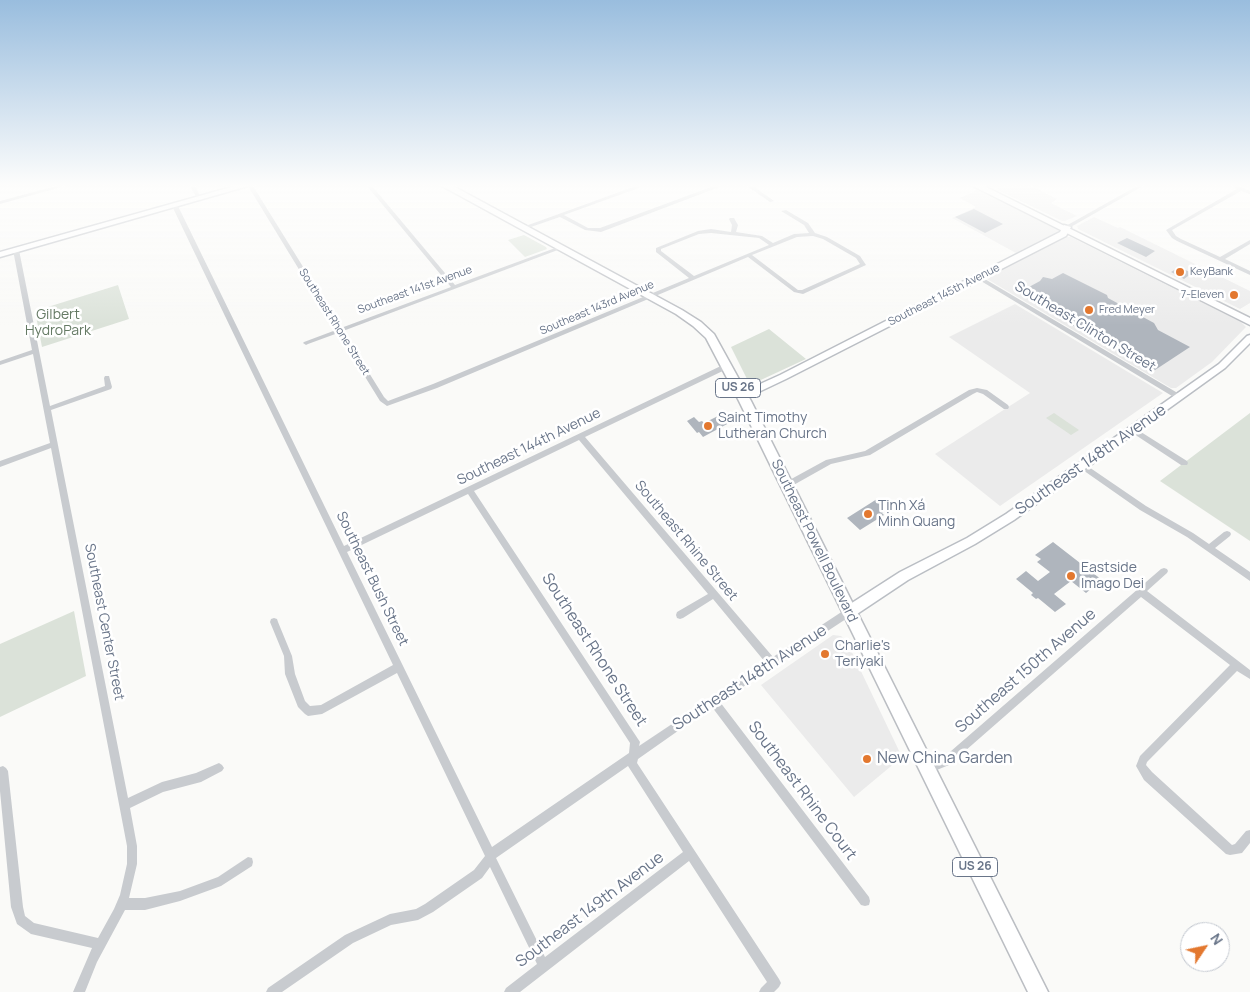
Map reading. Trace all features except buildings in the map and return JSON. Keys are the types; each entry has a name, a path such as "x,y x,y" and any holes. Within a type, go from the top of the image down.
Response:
{"main road":[{"name":"Southeast Powell Boulevard","path":"531,232 688,317 702,328 715,344 787,485 1038,992"},
{"path":"1073,232 1250,322"},
{"path":"1074,232 1250,317"}],"street":[{"path":"0,254 80,232"},
{"name":"Southeast Bush Street","path":"188,232 543,965"},
{"name":"Southeast Rhone Street","path":"279,232 382,399 389,404"},
{"path":"408,232 454,287"},
{"path":"693,278 658,250 701,232"},
{"path":"735,232 760,237 773,245"},
{"name":"Southeast 145th Avenue","path":"742,396 783,378 1064,232"},
{"path":"1171,232 1174,237 1250,273"},
{"path":"748,255 796,291 807,291 863,265 863,262 858,257 825,238 813,234"},
{"name":"Southeast 143rd Avenue","path":"389,404 796,235 813,234"},
{"path":"1221,259 1250,242"},
{"name":"Southeast 141st Avenue","path":"306,343 560,248"},
{"name":"Southeast Center Street","path":"16,250 125,805 133,856 128,885 122,904 79,992"},
{"name":"Southeast Clinton Street","path":"978,277 1179,397"},
{"name":"Southeast 148th Avenue","path":"272,992 349,938 390,920 418,914 429,908 478,874 494,852 713,701 904,576 994,527 1083,466 1222,366 1250,338"},
{"path":"0,363 36,351"},
{"name":"Southeast 144th Avenue","path":"342,551 727,366"},
{"path":"47,409 109,387 106,378"},
{"path":"787,485 829,462 867,453 971,392 977,390 985,392 1006,407"},
{"path":"1133,430 1184,463"},
{"name":"Southeast Rhine Street","path":"580,436 772,663"},
{"path":"0,464 54,444"},
{"path":"1083,466 1152,514 1209,548 1250,577"},
{"name":"Southeast Rhone Street","path":"470,490 635,742 632,764 774,983 765,992"},
{"path":"1209,548 1226,534"},
{"name":"Southeast 150th Avenue","path":"927,770 946,762 1164,571"},
{"path":"1142,592 1250,675"},
{"path":"680,615 713,594"},
{"path":"274,622 288,656 290,674 301,704 308,711 322,709 398,667"},
{"path":"1237,665 1143,760 1141,766 1148,776 1230,850 1238,849 1250,835"},
{"name":"Southeast Rhine Court","path":"713,701 865,900"},
{"path":"125,805 162,786 197,778 219,768"},
{"path":"3,772 17,907 22,920 31,928 101,944"},
{"name":"Southeast 149th Avenue","path":"510,992 690,854"},
{"path":"122,904 145,904 180,896 221,881 248,862"}],"shaded area":[{"path":"978,232 1057,232 1016,253"},
{"path":"1085,232 1131,232 1250,291 1250,303 1240,309"},
{"path":"1066,237 1071,237 1241,322 1246,327 1212,362 1176,388 1171,388 987,279 987,277"},
{"path":"1015,304 1163,393 1000,506 935,454 1030,393 949,337"},
{"path":"833,635 841,636 847,642 902,757 854,797 761,685"}],"green space":[{"path":"524,235 547,249 525,257 508,240"},
{"name":"Gilbert HydroPark","path":"118,285 129,319 42,347 35,311"},
{"path":"769,329 806,359 750,385 731,347"},
{"path":"1054,413 1079,430 1071,435 1046,418"},
{"path":"1250,413 1250,541 1160,481"},
{"path":"74,611 86,676 0,717 0,644"}],"place":[{"name":"KeyBank","path":"1180,272"},
{"name":"7-Eleven","path":"1234,295"},
{"name":"Fred Meyer","path":"1089,310"},
{"name":"Saint Timothy Lutheran Church","path":"708,426"},
{"name":"Tịnh Xá Minh Quang","path":"868,514"},
{"name":"Eastside Imago Dei","path":"1071,576"},
{"name":"Charlie's Teriyaki","path":"825,654"},
{"name":"New China Garden","path":"867,759"}]}
